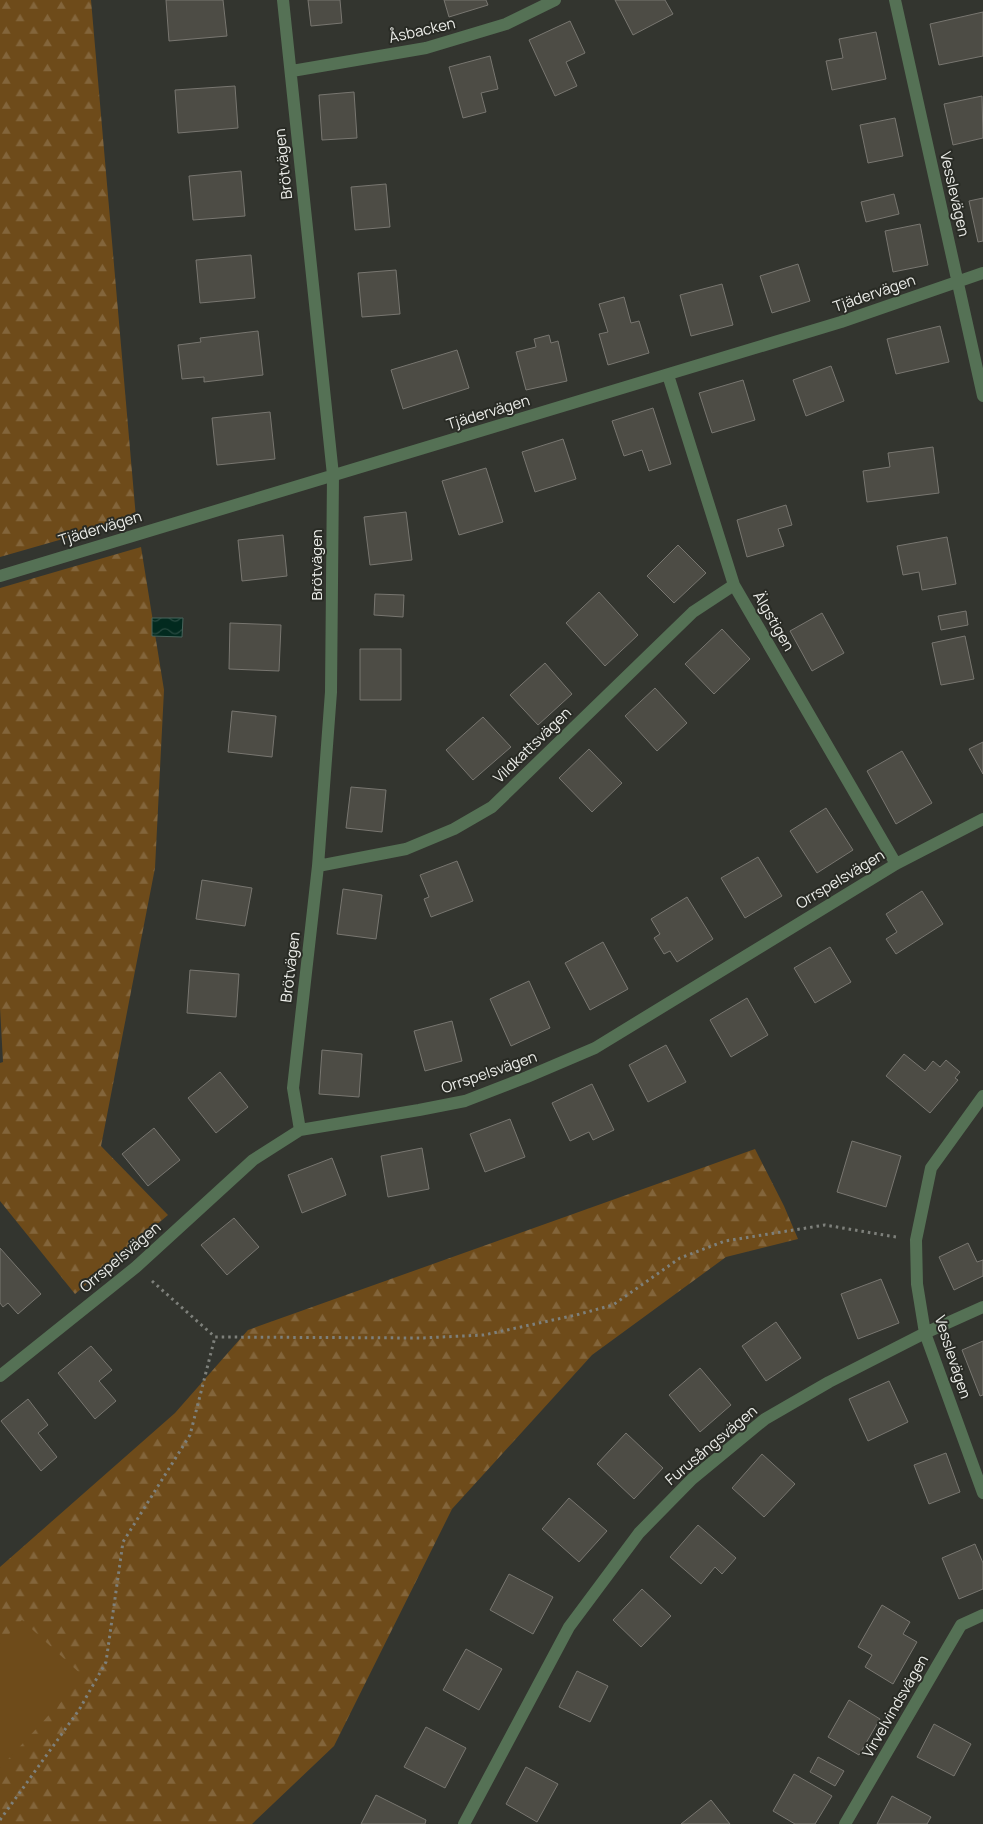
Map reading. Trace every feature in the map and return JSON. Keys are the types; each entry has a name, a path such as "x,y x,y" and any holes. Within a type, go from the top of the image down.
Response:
{"street":[{"name":"Brötvägen","path":"283,0 292,71 291,84 333,475 332,692 318,866 293,1088 300,1130"},
{"name":"Åsbacken","path":"292,71 426,48 506,24 555,0"},
{"name":"Vesslevägen","path":"894,0 983,396"},
{"name":"Tjädervägen","path":"0,576 841,322 983,273"},
{"name":"Älgstigen","path":"668,375 734,585 896,864"},
{"name":"Vildkattsvägen","path":"318,866 406,849 454,829 492,807 693,612 734,585"},
{"name":"Orrspelsvägen","path":"0,1376 136,1266 253,1160 300,1130 465,1101 527,1078 595,1048 896,864 983,819"},
{"name":"Vesslevägen","path":"983,1096 931,1168 916,1240 917,1284 925,1333 983,1493"},
{"name":"Furusångsvägen","path":"464,1824 569,1627 639,1533 692,1479 764,1419 829,1382 925,1333 983,1307"},
{"name":"Virvelvindsvägen","path":"845,1824 961,1625 983,1615"}],"path":[{"path":"136,1266 215,1337 421,1338 484,1335 613,1305 680,1258 726,1241 825,1225 916,1240"},
{"path":"0,1820 78,1710 106,1662 123,1542 190,1435 215,1337"}],"green space":[{"path":"0,0 91,0 136,518 0,557"},
{"path":"141,547 164,690 155,868 101,1146 168,1215 75,1294 0,1201 0,1063 3,1062 0,1007 0,588"},
{"path":"755,1149 784,1206 798,1239 726,1257 592,1355 452,1509 334,1746 252,1824 0,1824 0,1567 175,1413 248,1330"},
{"path":"22,1620 84,1677 0,1768 0,1644"}],"water":[{"path":"152,618 183,618 182,637 152,636"}],"building":[{"path":"166,0 223,0 227,36 169,41"},
{"path":"308,0 340,0 342,23 311,26"},
{"path":"444,0 486,0 488,5 449,17"},
{"path":"615,0 665,0 673,14 633,35"},
{"path":"983,12 983,56 939,65 930,24"},
{"path":"570,21 585,53 566,62 577,86 555,96 529,40"},
{"path":"876,32 886,79 832,90 826,61 843,58 839,39"},
{"path":"490,56 498,89 481,93 486,112 463,118 449,67"},
{"path":"235,86 238,128 178,133 175,90"},
{"path":"354,92 357,138 322,140 319,95"},
{"path":"982,96 983,138 953,145 944,104"},
{"path":"895,118 903,156 868,163 860,125"},
{"path":"241,171 245,216 193,220 189,176"},
{"path":"386,184 390,227 355,230 351,187"},
{"path":"894,194 899,214 866,222 861,202"},
{"path":"983,198 983,241 978,242 969,201"},
{"path":"920,224 928,265 893,272 885,231"},
{"path":"251,255 255,298 200,303 196,260"},
{"path":"798,264 810,301 772,313 760,276"},
{"path":"396,270 400,314 362,317 358,273"},
{"path":"722,284 733,325 691,336 680,295"},
{"path":"624,297 631,323 639,321 649,353 608,365 599,334 608,332 599,304"},
{"path":"940,326 949,362 896,374 887,339"},
{"path":"258,331 263,375 204,382 204,377 182,379 178,345 201,342 200,338"},
{"path":"549,335 551,343 558,341 567,381 526,390 516,352 536,347 534,339"},
{"path":"457,350 469,388 403,409 391,370"},
{"path":"831,366 844,401 806,416 793,380"},
{"path":"743,380 755,420 712,433 699,393"},
{"path":"653,408 671,464 649,471 642,450 624,456 612,421"},
{"path":"270,412 275,459 217,465 212,418"},
{"path":"563,439 576,479 535,492 522,452"},
{"path":"933,447 939,493 867,502 863,471 890,467 888,453"},
{"path":"486,468 503,522 459,535 442,481"},
{"path":"786,505 792,525 778,529 784,546 747,557 737,520"},
{"path":"406,512 412,560 370,565 364,517"},
{"path":"283,535 287,576 242,581 238,540"},
{"path":"947,537 956,584 922,590 919,572 903,575 897,546"},
{"path":"678,545 706,573 674,603 647,576"},
{"path":"599,592 638,635 605,666 566,623"},
{"path":"375,594 404,595 403,617 374,615"},
{"path":"966,611 968,625 941,630 938,616"},
{"path":"822,613 844,653 812,671 790,631"},
{"path":"230,623 281,625 279,671 229,669"},
{"path":"722,629 750,659 714,694 685,664"},
{"path":"965,636 974,679 941,685 932,643"},
{"path":"360,649 401,649 401,700 360,700"},
{"path":"545,663 572,694 538,725 510,695"},
{"path":"655,688 687,723 657,751 625,716"},
{"path":"232,711 276,716 272,757 228,752"},
{"path":"483,717 511,747 473,780 446,750"},
{"path":"983,742 983,774 969,749"},
{"path":"589,749 622,783 592,812 559,778"},
{"path":"902,751 932,803 896,824 867,771"},
{"path":"351,787 386,790 382,832 346,828"},
{"path":"826,808 853,850 817,873 790,831"},
{"path":"758,857 782,896 745,918 721,878"},
{"path":"457,861 473,901 431,917 424,899 429,897 420,875"},
{"path":"202,880 252,888 245,926 196,919"},
{"path":"343,889 382,895 376,939 337,934"},
{"path":"922,891 943,924 896,954 886,939 897,932 886,914"},
{"path":"687,897 713,939 677,962 670,951 664,954 654,938 660,934 651,919"},
{"path":"603,942 628,989 590,1010 565,963"},
{"path":"830,947 851,982 815,1003 794,968"},
{"path":"190,970 239,974 236,1017 187,1013"},
{"path":"529,981 550,1028 511,1046 490,999"},
{"path":"747,998 768,1035 731,1057 710,1020"},
{"path":"452,1021 462,1061 425,1071 414,1031"},
{"path":"666,1045 686,1082 648,1102 629,1065"},
{"path":"322,1050 362,1054 359,1097 319,1094"},
{"path":"904,1054 925,1071 933,1061 940,1067 946,1060 960,1072 955,1078 958,1080 930,1113 886,1076"},
{"path":"220,1072 248,1107 216,1133 188,1098"},
{"path":"592,1084 614,1130 593,1140 589,1132 570,1141 552,1103"},
{"path":"510,1119 525,1157 485,1172 470,1134"},
{"path":"154,1128 180,1160 148,1186 122,1154"},
{"path":"852,1141 901,1156 886,1207 837,1192"},
{"path":"422,1148 429,1189 388,1197 381,1156"},
{"path":"332,1158 346,1195 302,1213 288,1175"},
{"path":"234,1218 259,1247 227,1275 201,1245"},
{"path":"968,1243 977,1262 983,1260 983,1276 954,1290 939,1257"},
{"path":"0,1248 41,1294 18,1314 8,1303 3,1307 0,1303"},
{"path":"881,1279 899,1323 858,1339 841,1294"},
{"path":"776,1322 801,1358 766,1381 742,1346"},
{"path":"983,1341 983,1395 980,1396 962,1350"},
{"path":"91,1346 112,1370 99,1381 116,1401 95,1419 58,1373"},
{"path":"700,1368 731,1405 700,1432 669,1395"},
{"path":"889,1381 908,1422 868,1441 849,1399"},
{"path":"28,1399 48,1425 38,1433 57,1457 41,1471 1,1421"},
{"path":"626,1433 663,1468 634,1499 597,1464"},
{"path":"946,1453 960,1492 929,1504 914,1465"},
{"path":"762,1454 795,1484 764,1517 732,1488"},
{"path":"569,1498 607,1531 579,1562 542,1529"},
{"path":"698,1525 736,1558 722,1574 715,1567 701,1584 670,1557"},
{"path":"975,1544 983,1563 983,1589 959,1599 942,1558"},
{"path":"509,1574 553,1597 533,1634 490,1610"},
{"path":"642,1589 671,1616 641,1647 613,1620"},
{"path":"882,1605 910,1622 903,1634 917,1642 893,1684 865,1667 872,1655 858,1647"},
{"path":"466,1649 502,1669 479,1710 443,1690"},
{"path":"577,1671 608,1686 590,1722 559,1707"},
{"path":"849,1700 880,1719 859,1755 828,1737"},
{"path":"934,1724 971,1744 954,1776 917,1757"},
{"path":"426,1727 466,1748 445,1788 404,1767"},
{"path":"818,1757 844,1771 835,1786 810,1772"},
{"path":"526,1767 558,1784 537,1822 506,1804"},
{"path":"794,1774 832,1796 815,1824 795,1824 773,1811"},
{"path":"376,1795 426,1820 425,1824 361,1824"},
{"path":"892,1796 931,1817 927,1824 877,1824"},
{"path":"711,1800 730,1824 681,1824"}]}
